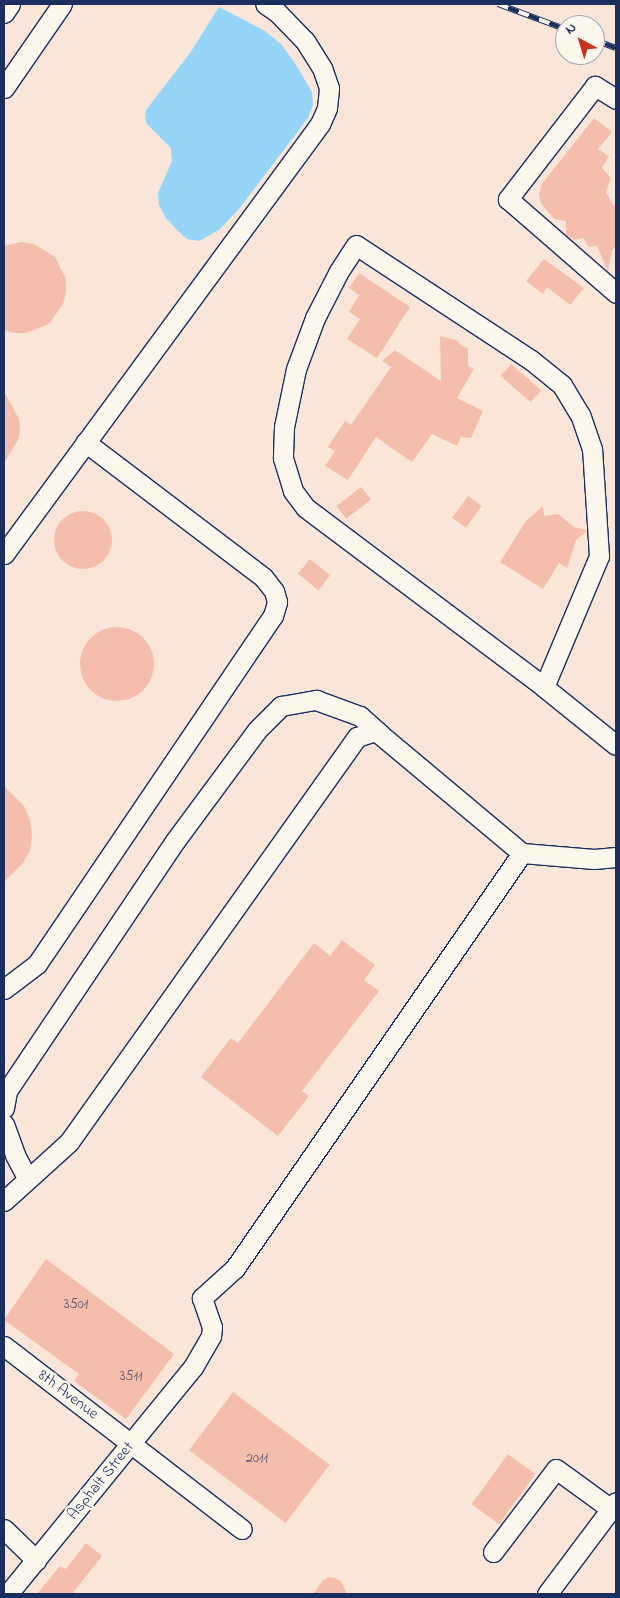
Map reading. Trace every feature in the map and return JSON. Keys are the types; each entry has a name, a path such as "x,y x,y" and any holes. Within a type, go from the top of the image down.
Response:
{"street":[{"path":"4,13 10,4"},
{"path":"4,88 62,4"},
{"path":"4,554 320,124 326,108 329,88 322,68 304,41 277,12 265,4"},
{"path":"616,99 595,86 508,199 616,293"},
{"path":"544,687 599,556 592,449 580,415 562,385 531,360 356,245 338,273 315,318 296,369 284,427 283,458 293,490 306,508 544,687 616,745"},
{"path":"4,989 37,964 273,616 277,602 274,591 263,577 85,442"},
{"path":"4,1108 8,1091 170,849 263,723 280,706 316,700 360,716 522,853 594,859 616,857"},
{"path":"4,1201 69,1142 357,737 376,731 380,734"},
{"name":"Asphalt Street","path":"8,1594 193,1367 211,1336 212,1327 202,1298 235,1268 522,853"},
{"path":"4,1124 15,1156 28,1179"},
{"name":"8th Avenue","path":"4,1346 242,1529"},
{"path":"494,1552 556,1469 612,1512 547,1594"},
{"path":"5,1533 36,1560"}],"shaded area":[{"path":"4,4 616,4 616,1594 4,1594"}],"water":[{"path":"219,7 265,31 281,44 312,92 313,105 308,118 239,209 219,230 199,241 187,239 178,231 166,218 159,205 158,193 172,161 171,148 147,124 145,118 146,110 190,53"}],"building":[{"path":"594,118 612,132 598,149 609,156 602,168 611,178 606,192 613,205 616,204 616,247 612,250 608,271 597,246 589,247 583,238 574,240 566,235 566,221 554,219 541,203 539,195 541,185"},
{"path":"21,242 34,244 55,257 66,279 66,292 63,304 49,324 26,333 13,333 4,330 4,246"},
{"path":"544,259 584,288 570,305 547,287 543,294 526,281"},
{"path":"359,273 410,307 377,358 347,339 360,319 349,312 359,295 349,288"},
{"path":"440,336 456,340 462,346 468,348 468,366 474,369 457,398 483,411 471,438 461,437 457,446 432,434 412,462 376,437 348,480 325,466 335,451 328,447 345,421 351,425 391,367 382,361 395,350 441,381"},
{"path":"511,364 541,390 531,402 501,376"},
{"path":"4,391 19,419 20,430 18,440 4,463"},
{"path":"361,487 371,500 346,519 337,506"},
{"path":"468,496 482,506 466,528 452,518"},
{"path":"543,506 544,516 558,514 574,527 586,530 586,532 576,540 567,568 559,563 543,589 500,562 526,521"},
{"path":"83,511 94,513 104,519 110,529 112,540 110,551 104,561 94,567 83,569 72,567 62,561 56,551 54,540 56,529 62,519 72,513"},
{"path":"310,559 330,575 318,590 298,574"},
{"path":"117,627 138,633 148,643 154,664 148,685 138,695 117,701 96,695 86,685 80,664 86,643 96,633"},
{"path":"4,786 24,806 30,820 32,835 30,850 23,863 4,882"},
{"path":"342,940 375,965 364,980 379,991 302,1091 309,1096 278,1136 201,1077 231,1038 238,1043 314,943 330,956"},
{"path":"46,1259 174,1354 126,1419 74,1381 79,1374 4,1320"},
{"path":"233,1392 330,1465 286,1523 189,1450"},
{"path":"508,1454 536,1474 499,1524 472,1504"},
{"path":"86,1543 102,1556 72,1594 37,1594 60,1566 66,1569"},
{"path":"329,1577 341,1581 347,1594 313,1594 323,1580"}],"railway":[{"path":"498,4 555,25"},
{"path":"605,44 616,48"}]}
